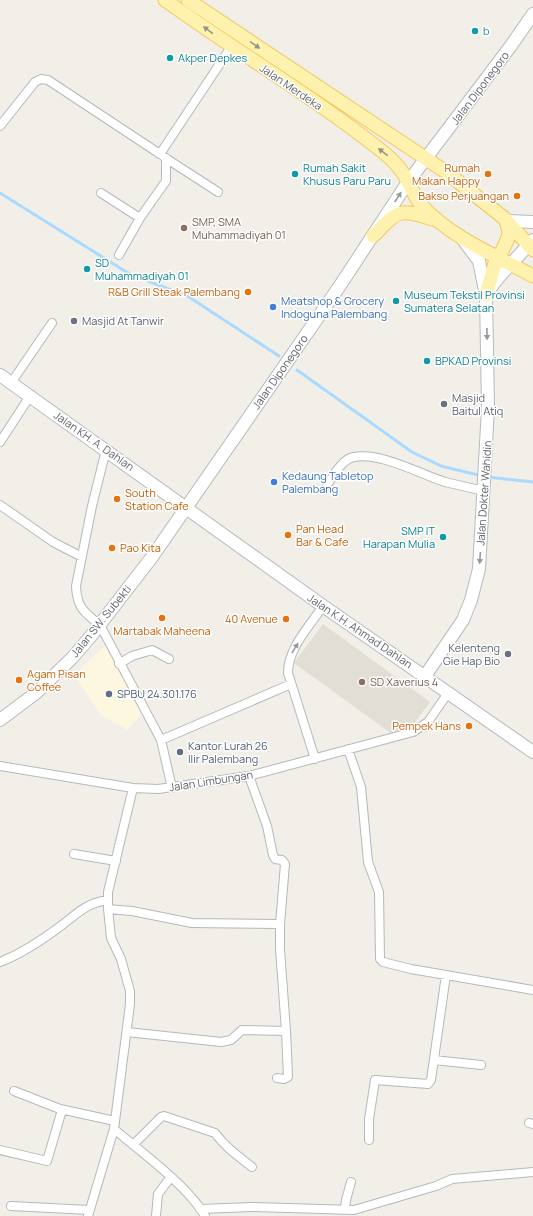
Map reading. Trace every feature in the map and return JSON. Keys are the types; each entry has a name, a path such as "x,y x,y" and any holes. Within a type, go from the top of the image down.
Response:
{"main road":[{"name":"Jalan Merdeka","path":"165,0 231,47 357,132 390,158 408,182 416,199 437,221"},
{"name":"Jalan Merdeka","path":"188,0 425,160 446,172 506,221 531,245"},
{"name":"Jalan Diponegoro","path":"187,508 373,236 408,182 533,14"},
{"path":"373,236 393,216 402,212 416,213 437,221 460,237 533,276"},
{"path":"486,295 498,256 508,238 509,232 506,221 533,222"},
{"name":"Jalan Dokter Wahidin","path":"425,676 463,620 471,600 479,569 488,408 486,295 479,261 476,254 460,237"},
{"path":"486,295 510,263 531,245"},
{"name":"Jalan KH. A. Dahlan","path":"0,375 187,508"},
{"name":"Jalan K.H. Ahmad Dahlan","path":"187,508 322,606 533,752"},
{"name":"Jalan SW. Subekti","path":"0,720 36,693 72,658 100,625 187,508"}],"street":[{"path":"119,255 140,218 166,181 163,156 231,47"},
{"path":"2,121 34,82 41,79 48,80 218,192"},
{"path":"101,193 140,218"},
{"path":"12,383 52,322"},
{"path":"0,442 30,396"},
{"path":"106,450 76,586 77,599 85,613 100,625 119,664 161,740 172,788"},
{"path":"327,485 342,463 353,457 368,457 397,463 445,482 485,482"},
{"path":"0,505 53,542 82,557"},
{"path":"315,759 288,673 288,661 293,650 322,606"},
{"path":"119,664 132,656 152,650 169,659"},
{"path":"161,740 292,684"},
{"name":"Jalan Limbungan","path":"0,766 133,788 172,788 249,776 315,759 420,728 428,722 448,693"},
{"path":"348,749 361,787 368,862 379,892 380,959 383,962 411,969 533,990"},
{"path":"249,776 267,826 273,855 275,859 282,860 285,864 280,923 280,949 288,1077 284,1079 276,1078"},
{"path":"11,1206 88,1213 115,1125 127,1032 130,991 121,960 111,938 108,900 133,788"},
{"path":"74,854 116,860"},
{"path":"0,962 44,938 87,905 97,901 108,900"},
{"path":"108,909 132,911 192,923 280,923"},
{"path":"369,1140 369,1119 375,1080 428,1084 431,1080 446,975"},
{"path":"127,1032 221,1042 231,1040 242,1030 286,1031"},
{"path":"434,1060 481,1065"},
{"path":"14,1091 62,1110 115,1125 133,1145 170,1178 203,1212 252,1207 359,1209 436,1186 452,1179 533,1172"},
{"path":"0,1150 47,1161 62,1110"},
{"path":"133,1145 161,1117 164,1116 215,1134 218,1140 252,1167"},
{"path":"156,1216 158,1194 170,1178"},
{"path":"345,1209 351,1182"}],"shaded area":[{"name":"SD Xaverius 4","path":"323,624 430,702 413,725 392,734 294,663"},
{"name":"SPBU 24.301.176","path":"105,646 142,713 128,730 101,715 74,675"}],"waterway":[{"path":"0,193 128,273 189,297 279,356"},
{"path":"297,370 412,452 441,466 482,476"},
{"path":"487,477 533,482"}],"place":[{"name":"b","path":"475,31"},
{"name":"Akper Depkes","path":"170,58"},
{"name":"Rumah Sakit Khusus Paru Paru","path":"295,174"},
{"name":"Rumah Makan Happy","path":"488,174"},
{"name":"Bakso Perjuangan","path":"517,196"},
{"name":"SMP, SMA Muhammadiyah 01","path":"184,228"},
{"name":"SD Muhammadiyah 01","path":"87,269"},
{"name":"R&B Grill Steak Palembang","path":"248,292"},
{"name":"Museum Tekstil Provinsi Sumatera Selatan","path":"396,301"},
{"name":"Meatshop & Grocery Indoguna Palembang","path":"273,307"},
{"name":"Masjid At Tanwir","path":"74,321"},
{"name":"BPKAD Provinsi","path":"427,361"},
{"name":"Masjid Baitul Atiq","path":"444,404"},
{"name":"Kedaung Tabletop Palembang","path":"274,482"},
{"name":"South Station Cafe","path":"117,499"},
{"name":"Pan Head Bar & Cafe","path":"288,535"},
{"name":"SMP IT Harapan Mulia","path":"443,537"},
{"name":"Pao Kita","path":"112,548"},
{"name":"Martabak Maheena","path":"162,618"},
{"name":"40 Avenue","path":"286,619"},
{"name":"Kelenteng Gie Hap Bio","path":"508,654"},
{"name":"Agam Pisan Coffee","path":"19,680"},
{"name":"SD Xaverius 4","path":"362,682"},
{"name":"SPBU 24.301.176","path":"109,694"},
{"name":"Pempek Hans","path":"469,726"},
{"name":"Kantor Lurah 26 Ilir Palembang","path":"180,752"}]}
